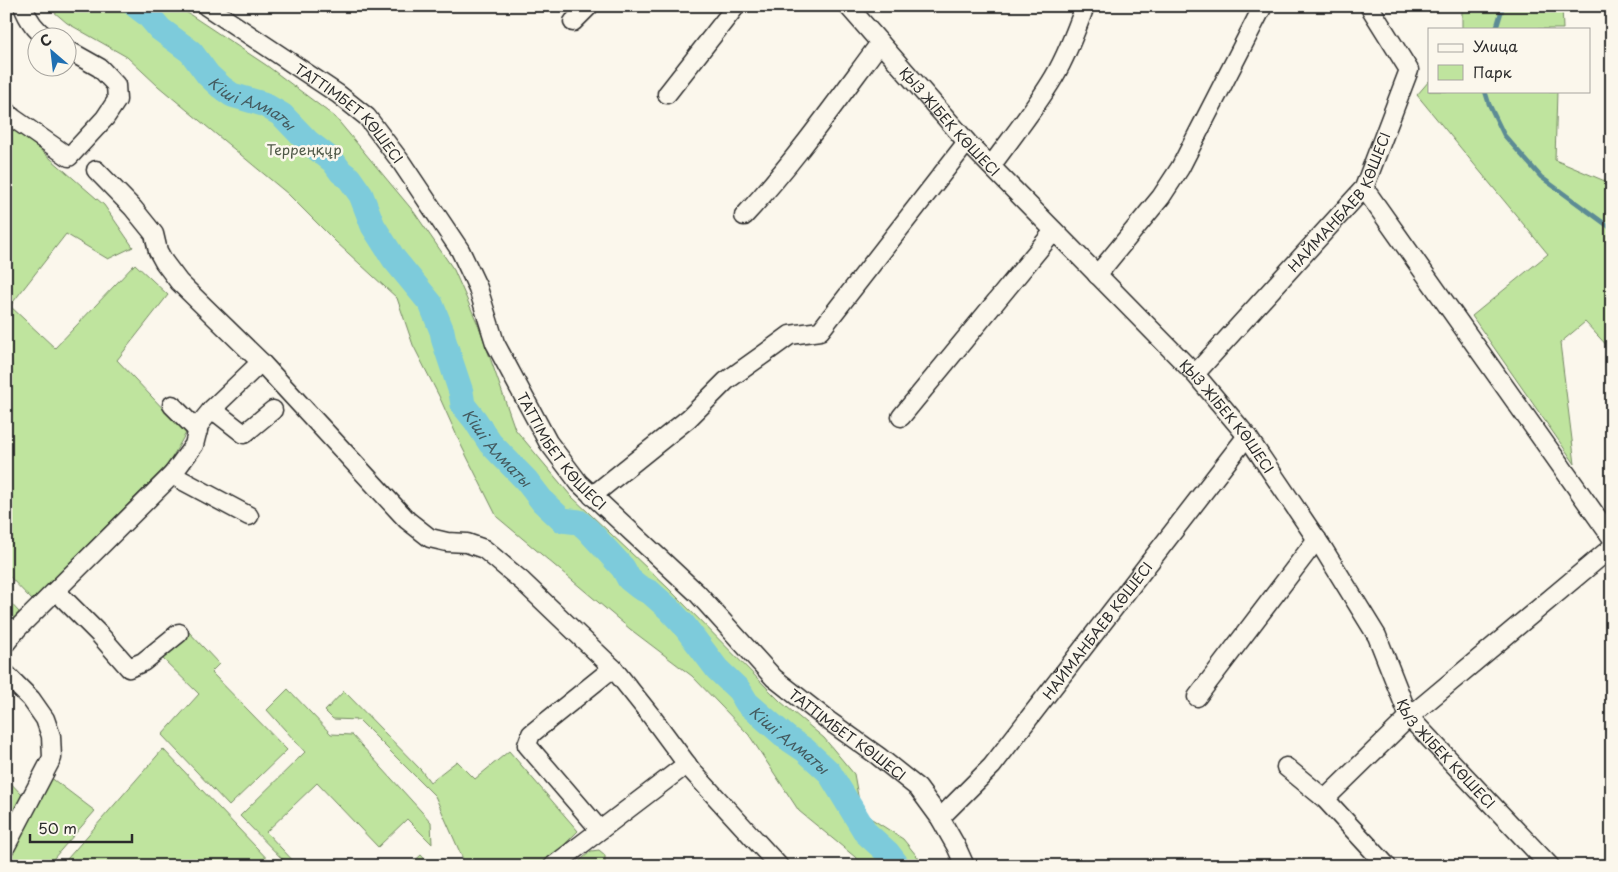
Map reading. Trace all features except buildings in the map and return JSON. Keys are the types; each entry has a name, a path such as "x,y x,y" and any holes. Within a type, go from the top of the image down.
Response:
{"street":[{"path":"23,6 26,16 35,28"},
{"name":"ТАТТІМБЕТ КӨШЕСІ","path":"206,6 338,94 367,117 401,162 460,250 478,288 495,343 548,442 579,483 697,593 774,678 918,788 940,818 965,866"},
{"path":"573,22 589,6"},
{"path":"667,94 736,6"},
{"name":"ҚЫЗ ЖІБЕК КӨШЕСІ","path":"848,6 967,142 1196,374 1248,436 1317,540 1377,636 1410,717 1550,866"},
{"path":"991,166 1054,77 1076,31 1085,6"},
{"path":"1097,275 1161,197 1180,168 1264,6"},
{"name":"НАЙМАНБАЕВ КӨШЕСІ","path":"1196,374 1364,188 1409,70 1370,6"},
{"path":"744,216 770,188 808,140 880,43"},
{"path":"6,111 13,118 70,156 105,118 117,100 116,86 100,68 78,56"},
{"path":"592,496 689,418 726,382 790,335 820,331 967,142"},
{"path":"96,170 133,208 154,234 158,252 179,282 261,362 407,520 430,538 447,542 467,543 484,550 522,581 613,668 687,764 779,866"},
{"path":"1364,188 1612,538"},
{"path":"901,417 1054,231"},
{"path":"6,643 18,628 172,475 194,445 199,425 212,409 261,362"},
{"path":"172,405 198,431"},
{"path":"212,409 244,434 273,410"},
{"name":"НАЙМАНБАЕВ КӨШЕСІ","path":"940,818 992,766 1248,436"},
{"path":"172,475 249,516"},
{"path":"1196,697 1317,540"},
{"path":"1325,799 1410,717 1612,547"},
{"path":"56,591 99,634 129,668 143,662 178,633"},
{"path":"600,830 527,745 531,734 613,668"},
{"path":"6,674 31,699 45,719 51,736 52,758 6,846"},
{"path":"553,866 687,764"},
{"path":"1286,767 1325,799 1387,866"}],"green space":[{"name":"Терреңқұр","path":"47,6 177,6 266,65 335,117 414,212 454,270 480,329 515,429 571,496 668,588 781,702 824,738 854,774 861,812 903,839 925,866 866,866 799,811 749,735 692,676 630,629 497,517 413,345 397,298 336,242 288,194 158,86 127,57 67,23"},
{"path":"1462,6 1562,6 1563,28 1462,28"},
{"path":"1428,82 1428,92 1557,92 1555,160 1612,184 1612,351 1585,322 1560,343 1575,464 1472,316 1548,254 1417,95"},
{"path":"6,120 104,205 133,247 108,259 66,234 10,306 55,348 135,264 168,295 117,360 186,433 169,463 32,600 6,573"},
{"path":"6,598 19,612 6,628"},
{"path":"188,631 219,664 211,672 287,750 229,806 162,735 199,694 161,657"},
{"path":"288,689 331,734 352,735 431,822 432,844 407,819 378,847 317,783 266,832 298,866 289,866 240,816 305,752 267,710"},
{"path":"344,691 421,770 430,782 457,761 475,779 509,751 578,831 543,866 466,866 435,796 359,720 333,719 325,711"},
{"path":"163,749 274,866 61,866"},
{"path":"50,777 95,811 47,866 6,866 6,862"},
{"path":"6,778 23,796 6,827"},
{"path":"599,850 605,855 605,866 574,866 591,851"},
{"path":"421,855 431,866 409,866"}],"waterway":[{"name":"Кіші Алматы","path":"136,6 148,15 160,29 191,52 208,75 221,87 232,95 263,104 282,115 308,142 333,161 341,172 349,178 361,195 373,226 394,259 431,304 442,331 461,392 463,405 490,443 526,480 543,502 562,520 579,522 623,568 629,579 651,593 669,609 683,624 717,669 739,690 747,703 829,772 866,833 888,853 898,866"},
{"path":"1496,28 1503,6"},
{"path":"1485,92 1504,135 1541,177 1612,229"}]}
